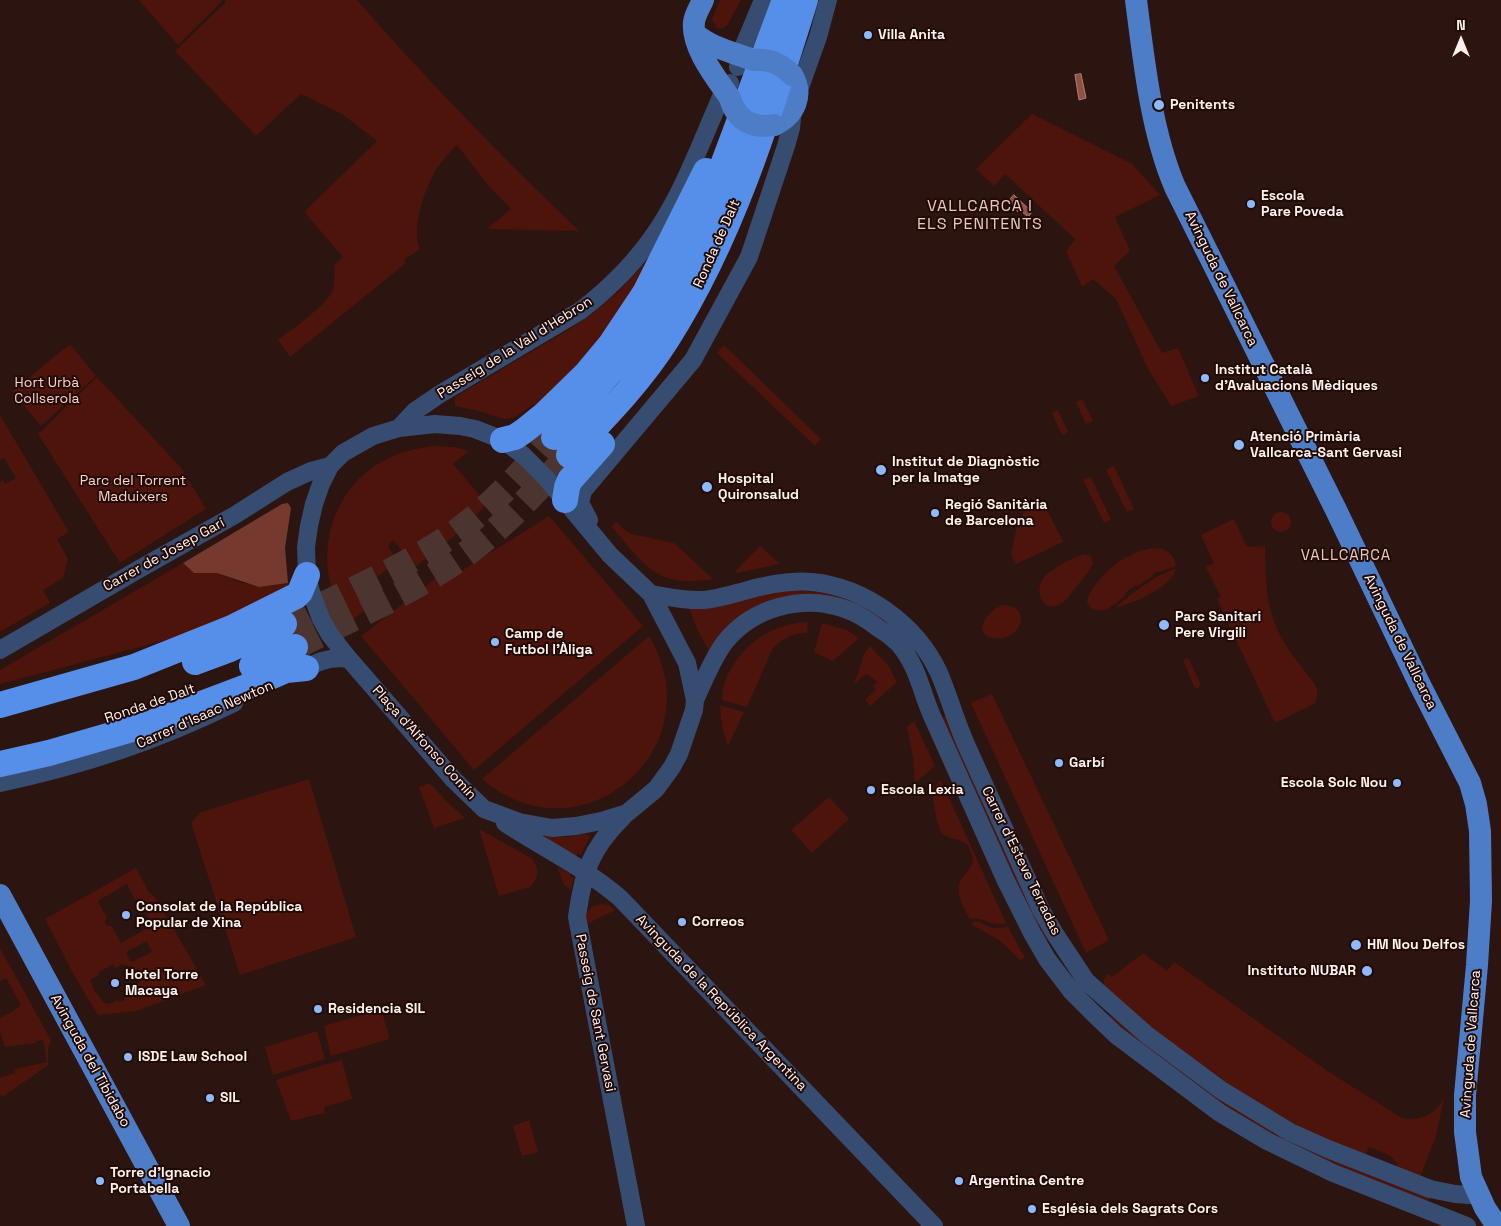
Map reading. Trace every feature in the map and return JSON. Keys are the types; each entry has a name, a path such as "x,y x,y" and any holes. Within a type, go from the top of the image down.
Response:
{"highway":[{"name":"Ronda de Dalt","path":"785,0 739,75 703,218 662,302 562,446 632,387 666,341 697,289 753,159 789,93 805,0"},
{"path":"503,440 515,437 529,428 559,401 599,359 622,328 654,276 690,202 739,75"},
{"path":"565,500 570,480 661,379 708,303 735,244 789,93"},
{"path":"0,705 134,667 234,627 296,596 304,585 307,575"},
{"name":"Ronda de Dalt","path":"0,722 71,703 173,671 284,624"},
{"name":"Ronda de Dalt","path":"0,748 65,731 161,702 214,682 300,657"},
{"path":"0,764 49,753 146,725 286,670 300,657"}],"main road":[{"path":"703,0 694,22 700,52 739,75"},
{"name":"Avinguda de Vallcarca","path":"1136,0 1151,101 1163,155 1172,178 1474,794 1480,831 1481,901 1464,1116 1469,1170 1488,1223"},
{"path":"695,34 715,47 739,75 736,113 745,121 760,126 767,126 789,93 784,67 764,59 739,75"},
{"name":"Avinguda del Tibidabo","path":"0,896 179,1226"}],"street":[{"name":"Passeig de la Vall d'Hebron","path":"399,428 415,411 440,394 580,311 600,295 647,245 668,213 739,75 763,0"},
{"path":"610,555 580,503 583,490 693,360 749,257 791,128 789,93 818,37 828,0"},
{"name":"Plaça d'Alfonso Comín","path":"435,424 475,429 503,440 524,455 565,500 610,555 651,594 687,663 695,700 694,710 685,738 672,767 656,789 627,813 601,822 552,828 519,822 484,809 453,779 330,635 321,619 311,592 307,575 306,547 314,504 330,466 343,453 373,436 399,428 435,424"},
{"name":"Carrer de Josep Garí","path":"0,650 236,515 287,482 311,471 330,466"},
{"name":"Carrer d'Esteve Terradas","path":"651,594 704,600 781,582 819,583 840,588 873,602 905,638 912,665 923,689 929,710 1006,881 1032,933 1072,992 1116,1035 1212,1107 1267,1140 1333,1173 1433,1212 1461,1225"},
{"name":"Carrer d'Esteve Terradas","path":"695,700 717,654 725,642 752,618 784,606 808,603 829,604 847,609 876,626 905,638 928,654 939,673 963,739 1041,910 1054,934 1086,981 1147,1035 1221,1090 1290,1132 1430,1189 1455,1194 1478,1194"},
{"name":"Carrer d'Isaac Newton","path":"0,783 83,763 142,744 201,720 288,678 300,657 321,661 331,658 350,659"},
{"path":"923,689 929,695 945,689"},
{"name":"Avinguda de la República Argentina","path":"484,809 530,840 585,872 617,896 934,1226"},
{"name":"Passeig de Sant Gervasi","path":"627,813 608,832 590,860 581,887 576,917 636,1226"},
{"path":"578,910 584,901 591,897 600,894 617,896"}],"green space":[{"path":"139,0 221,0 222,1 178,45"},
{"path":"225,0 357,0 465,118 579,231 487,229 511,209 488,185 457,145 436,169 426,190 418,221 417,231 420,249 404,260 406,263 290,357 278,340 309,316 330,295 334,283 334,265 343,257 304,212 377,141 342,114 301,94 256,136 175,51 226,2"},
{"path":"720,0 741,0 728,24 722,29 715,27 712,19"},
{"path":"1032,114 1132,164 1160,195 1115,217 1130,251 1114,266 1162,353 1178,348 1199,396 1171,406 1147,367 1116,299 1093,279 1082,287 1066,251 1075,239 1005,174 994,186 976,169"},
{"path":"655,252 629,308 538,409 534,404 515,417 505,419 455,406 455,397 591,315 618,292"},
{"name":"Hort Urbà Collserola","path":"70,344 96,376 41,426 12,391"},
{"path":"724,345 821,439 815,446 717,353"},
{"name":"Parc del Torrent Maduixers","path":"97,377 182,469 206,509 120,563 38,434"},
{"path":"1082,399 1093,421 1086,424 1076,402"},
{"path":"1058,410 1068,432 1062,435 1052,413"},
{"path":"0,415 69,532 57,539 68,559 63,578 43,590 50,603 0,632 0,482 3,480 5,484 16,478 4,458 0,460"},
{"path":"434,446 454,447 469,451 453,464 487,504 454,536 415,567 393,540 388,546 397,561 370,583 384,595 349,623 337,603 330,581 327,558 336,512 348,492 363,475 383,461 408,451"},
{"path":"1114,466 1134,509 1127,512 1106,470"},
{"path":"1091,477 1111,520 1104,523 1083,480"},
{"path":"1039,506 1044,506 1047,510 1063,542 1016,564 1011,554 1019,517"},
{"path":"1281,512 1288,515 1291,522 1288,529 1281,532 1274,529 1271,522 1274,515"},
{"name":"Camp de Futbol l'Àliga","path":"549,516 643,626 474,770 361,636 444,572 451,580 466,568"},
{"path":"1234,519 1247,547 1265,546 1269,605 1275,624 1287,647 1314,683 1317,691 1317,699 1314,704 1275,723 1217,599 1221,597 1206,567 1214,563 1201,535"},
{"path":"616,522 632,534 674,543 713,579 678,580 665,577 654,571 634,553 612,527"},
{"path":"760,546 780,564 737,573 735,571"},
{"path":"1156,548 1169,553 1174,558 1176,566 1158,571 1153,576 1136,585 1110,608 1096,610 1091,608 1087,602 1088,597 1093,588 1108,571 1135,553"},
{"path":"1085,554 1091,556 1093,563 1069,597 1058,605 1052,606 1044,603 1039,590 1045,576 1061,564"},
{"path":"183,563 194,573 217,573 242,583 271,586 288,583 285,592 213,625 159,642 0,684 0,670"},
{"path":"1176,569 1159,589 1141,599 1115,608 1153,579"},
{"path":"786,590 824,592 860,604 889,623 887,626 802,597 710,653 698,631 689,608"},
{"path":"1003,605 1018,611 1021,617 1017,630 1003,638 987,636 982,629 987,617 992,611"},
{"path":"808,622 807,633 787,637 772,650 747,707 722,700 723,687 728,675 746,648 774,630 796,623"},
{"path":"822,623 847,630 859,638 833,661 814,652"},
{"path":"649,636 665,678 665,718 652,753 628,781 596,801 559,808 520,802 482,779"},
{"path":"870,646 888,665 897,682 870,706 865,700 876,690 873,686 878,682 866,674 854,684 865,652"},
{"path":"1187,658 1200,683 1197,689 1184,663 1184,660"},
{"path":"992,694 1109,940 1086,953 971,703"},
{"path":"720,705 744,712 728,746 722,727"},
{"path":"948,715 1050,938 1045,942 1031,917 941,718"},
{"path":"914,721 935,766 915,783 913,757 907,727"},
{"path":"309,779 356,937 240,975 191,823 201,812"},
{"path":"941,780 1006,923 997,924 980,919 970,919 964,908 959,895 959,886 960,881 972,863 971,852 969,847 962,841 947,836 941,831 932,789"},
{"path":"430,783 465,818 434,828 419,787"},
{"path":"829,797 849,819 812,853 791,830"},
{"path":"479,829 534,861 537,876 530,887 499,896"},
{"path":"586,834 590,836 581,855 578,853 576,857 544,839 545,836 568,837"},
{"path":"557,867 570,873 570,876 574,878 571,890 564,885"},
{"path":"136,868 206,985 136,1011 98,1015 75,977 45,919","holes":["127,884 135,900 138,898 153,925 121,943 112,926 106,925 105,921 107,918 98,901","147,941 152,952 131,962 126,952","113,964 115,968 123,964 124,966 132,967 134,970 137,969 140,975 137,976 139,980 138,985 135,987 137,989 126,995 124,1000 120,1002 117,1000 112,1003 105,1003 94,991 90,980 99,975 98,973"]},
{"path":"609,905 615,910 585,925 589,910 594,906"},
{"path":"975,922 992,928 1008,927 1025,958 1020,960 999,940 971,923"},
{"path":"0,948 51,1040 48,1048 48,1065 4,1096 0,1095 0,1078 15,1073 15,1069 47,1062 42,1040 35,1043 5,1047 0,1032 0,1018 21,1005 6,978 0,981"},
{"path":"1143,953 1167,971 1174,962 1329,1072 1402,1118 1415,1119 1432,1113 1444,1098 1436,1136 1420,1178 1398,1168 1394,1160 1382,1152 1369,1147 1365,1155 1296,1125 1240,1093 1132,1014 1104,989 1104,980 1107,974 1112,977"},
{"path":"381,1009 390,1039 331,1056 324,1026"},
{"path":"1112,1015 1221,1097 1430,1197 1428,1202 1336,1166 1299,1149 1249,1122 1223,1106 1108,1019"},
{"path":"317,1031 325,1059 273,1075 265,1047"},
{"path":"342,1060 352,1099 324,1107 325,1113 291,1121 276,1080"},
{"path":"529,1120 538,1152 522,1156 513,1126"}],"shaded area":[{"path":"1081,74 1086,98 1079,100 1075,75"},
{"path":"1014,195 1032,212 1028,217 1020,210 1018,212 1009,201"},
{"path":"288,503 291,508 285,548 288,583 259,587 217,573 194,573 183,563 282,504"}],"tunnel":[{"path":"284,624 386,573 446,539 476,517 554,437"},
{"path":"295,647 420,584 459,559 503,523 569,455"}],"place":[{"name":"Villa Anita","path":"868,35"},
{"name":"Penitents","path":"1159,105"},
{"name":"Escola Pare Poveda","path":"1251,204"},
{"name":"Institut Català d'Avaluacions Mèdiques","path":"1205,378"},
{"name":"Atenció Primària Vallcarca-Sant Gervasi","path":"1239,445"},
{"name":"Institut de Diagnòstic per la Imatge","path":"881,470"},
{"name":"Hospital Quironsalud","path":"707,487"},
{"name":"Regió Sanitària de Barcelona","path":"935,513"},
{"name":"Parc Sanitari Pere Virgili","path":"1164,625"},
{"name":"Camp de Futbol l'Àliga","path":"495,642"},
{"name":"Garbí","path":"1059,763"},
{"name":"Escola Solc Nou","path":"1397,783"},
{"name":"Escola Lexia","path":"871,790"},
{"name":"Consolat de la República Popular de Xina","path":"126,915"},
{"name":"Correos","path":"682,922"},
{"name":"HM Nou Delfos","path":"1356,945"},
{"name":"Instituto NUBAR","path":"1367,971"},
{"name":"Hotel Torre Macaya","path":"115,983"},
{"name":"Residencia SIL","path":"318,1009"},
{"name":"ISDE Law School","path":"128,1057"},
{"name":"SIL","path":"210,1098"},
{"name":"Torre d'Ignacio Portabella","path":"100,1181"},
{"name":"Argentina Centre","path":"959,1181"},
{"name":"Església dels Sagrats Cors","path":"1032,1209"}],"district":[{"name":"VALLCARCA I ELS PENITENTS","path":"980,216"},
{"name":"VALLCARCA","path":"1346,556"}]}
